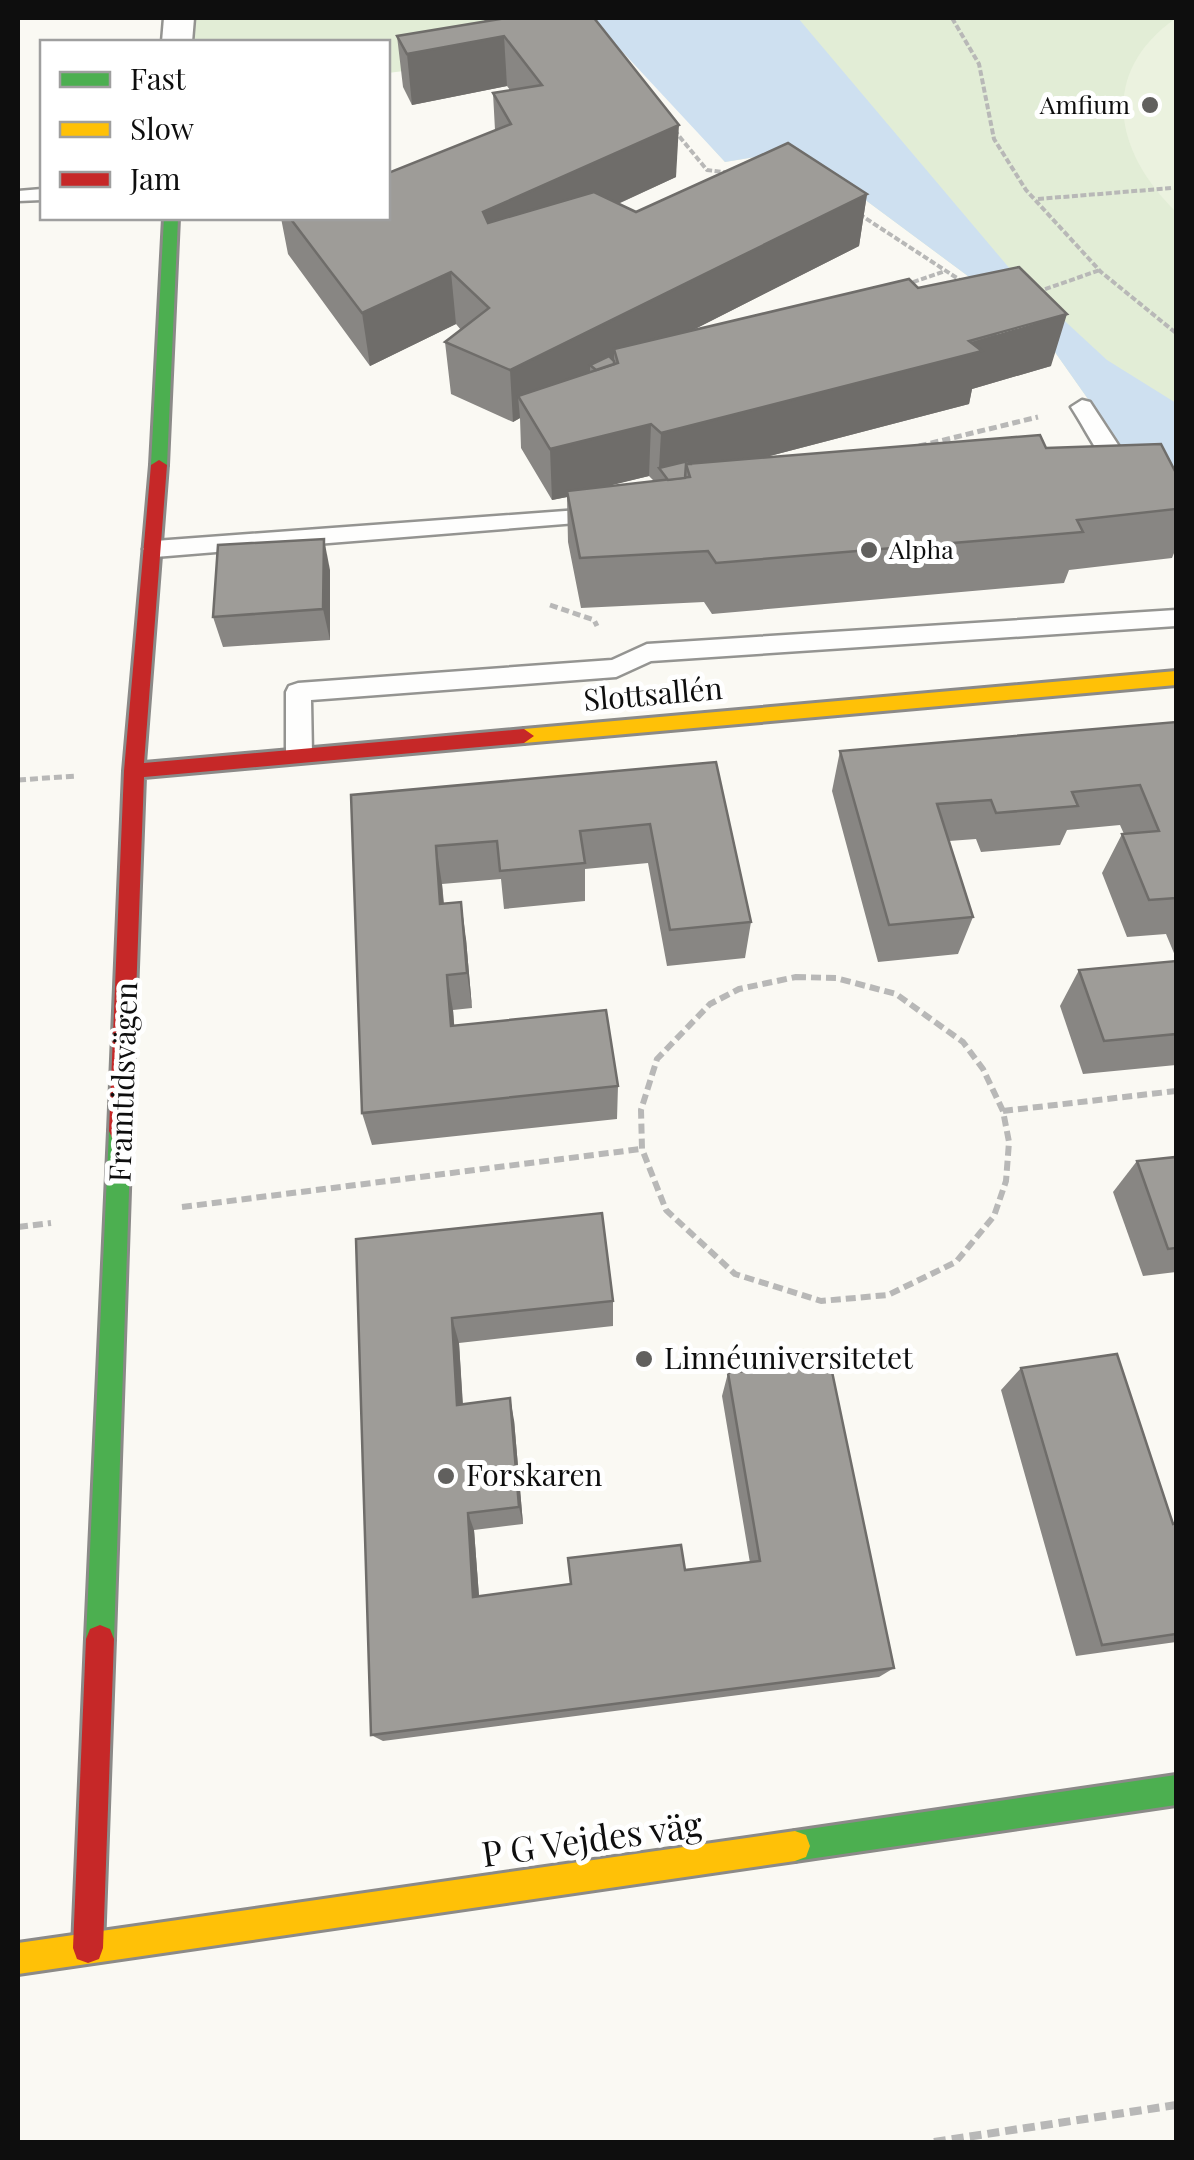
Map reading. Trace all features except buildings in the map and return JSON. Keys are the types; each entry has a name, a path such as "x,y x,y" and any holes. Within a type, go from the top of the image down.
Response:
{"street":[{"name":"Framtidsvägen","path":"88,1948 134,771 155,548 171,220"},
{"name":"Slottsallén","path":"134,771 1176,678"},
{"name":"P G Vejdes väg","path":"18,1958 1176,1790"}],"lane":[{"path":"1082,406 1131,480 1165,522 1176,526"},
{"path":"155,548 632,513"},
{"path":"299,755 298,692 616,668 648,653 1175,623"}],"path":[{"path":"952,18 980,67 994,138 1036,199 1100,270 1176,333"},
{"path":"671,126 707,170 737,174"},
{"path":"1036,199 1172,188"},
{"path":"852,209 972,288"},
{"path":"892,290 946,270"},
{"path":"1032,294 1100,270"},
{"path":"910,448 1082,406"},
{"path":"550,605 594,620"},
{"path":"796,977 836,978 896,994 963,1042 984,1068 1003,1112 1009,1142 1006,1181 994,1216 956,1262 888,1295 821,1301 734,1274 666,1210 642,1149 641,1110 657,1059 710,1004 739,989 796,977"},
{"path":"1003,1112 1176,1091"},
{"path":"119,1214 642,1149"},
{"path":"934,2142 1176,2105"}],"green space":[{"path":"185,18 1176,18 1176,517 1171,517 1038,328 798,150 725,162 619,44 390,73 390,40 183,40"},
{"name":"Amfium","path":"1176,18 1176,212 1139,164 1128,138 1124,113 1125,87 1134,63 1151,40"}],"water":[{"path":"591,18 798,18 1016,276 1107,360 1176,403 1176,517 1171,517 1038,328 798,150 725,162"}],"traffic: fast":[{"path":"159,465 171,220"},
{"path":"100,1639 120,1131"},
{"path":"795,1846 1176,1790"}],"traffic: slow":[{"path":"524,736 1176,678"},
{"path":"18,1959 795,1846"}],"traffic: jam":[{"path":"120,1131 134,771 159,465"},
{"path":"134,771 524,736"},
{"path":"88,1948 100,1639"}],"place":[{"name":"Amfium","path":"1150,105"},
{"name":"Alpha","path":"869,550"},
{"name":"Linnéuniversitetet","path":"644,1359"},
{"name":"Forskaren","path":"446,1476"}]}
